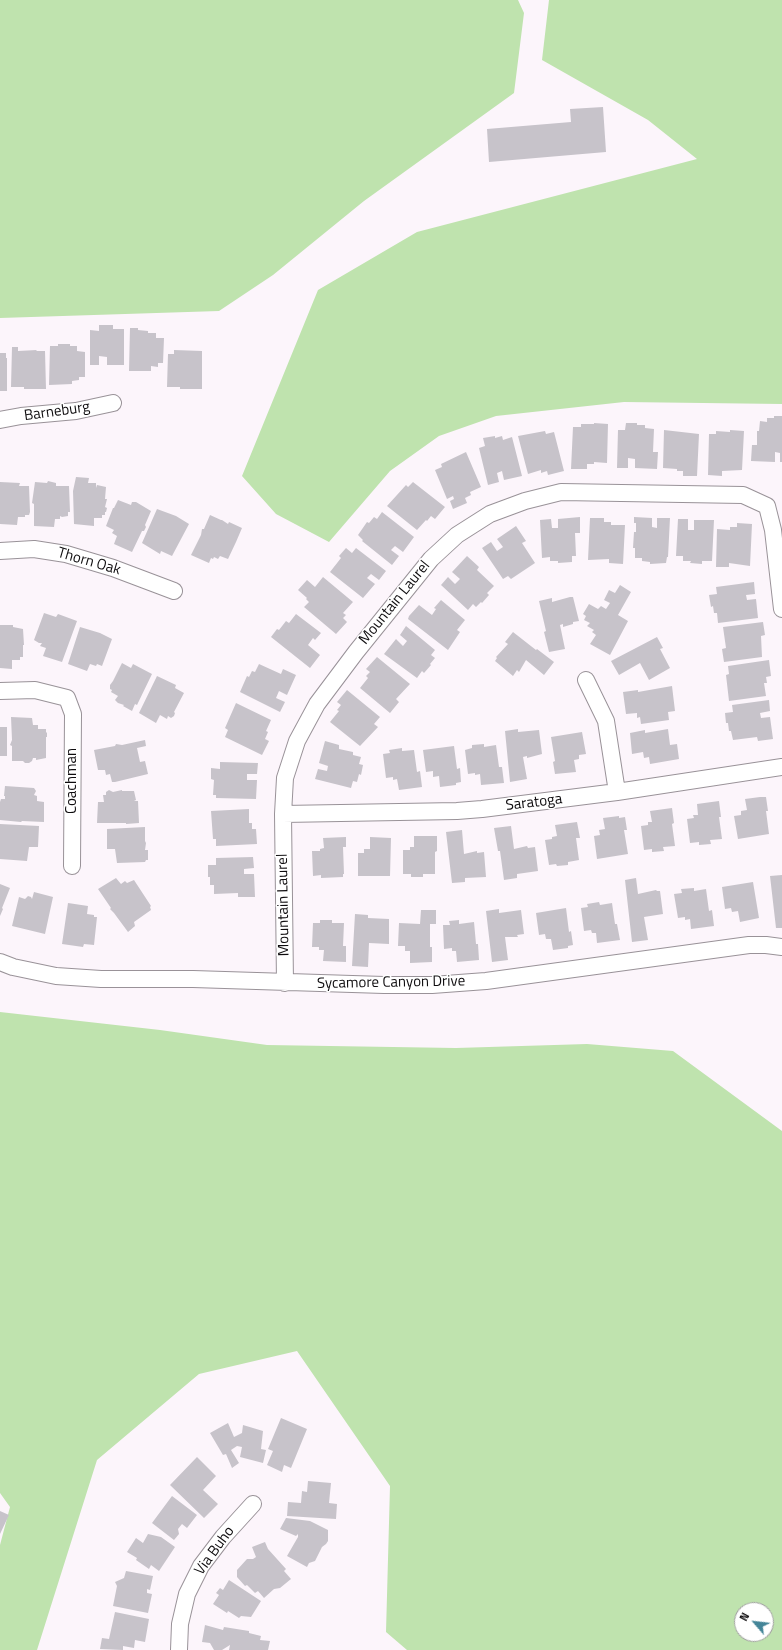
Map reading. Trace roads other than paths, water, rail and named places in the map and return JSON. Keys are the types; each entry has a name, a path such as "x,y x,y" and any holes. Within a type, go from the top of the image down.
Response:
{"street":[{"name":"Barneburg","path":"0,420 21,416 76,411 113,402"},
{"name":"Mountain Laurel","path":"286,983 283,814 285,778 298,741 317,704 356,652 432,559 457,535 490,514 525,501 561,492 743,495 767,506 773,530 782,609"},
{"name":"Thorn Oak","path":"0,551 34,549 66,554 112,568 174,591"},
{"path":"586,680 606,721 617,792"},
{"name":"Coachman","path":"0,691 35,690 66,698 73,714 72,866"},
{"name":"Saratoga","path":"283,814 457,811 517,806 782,767"},
{"name":"Sycamore Canyon Drive","path":"0,962 56,976 286,983 432,985 478,982 749,945 766,945 782,948"},
{"name":"Via Buho","path":"179,1650 180,1624 187,1594 201,1566 223,1537 253,1504"}]}
